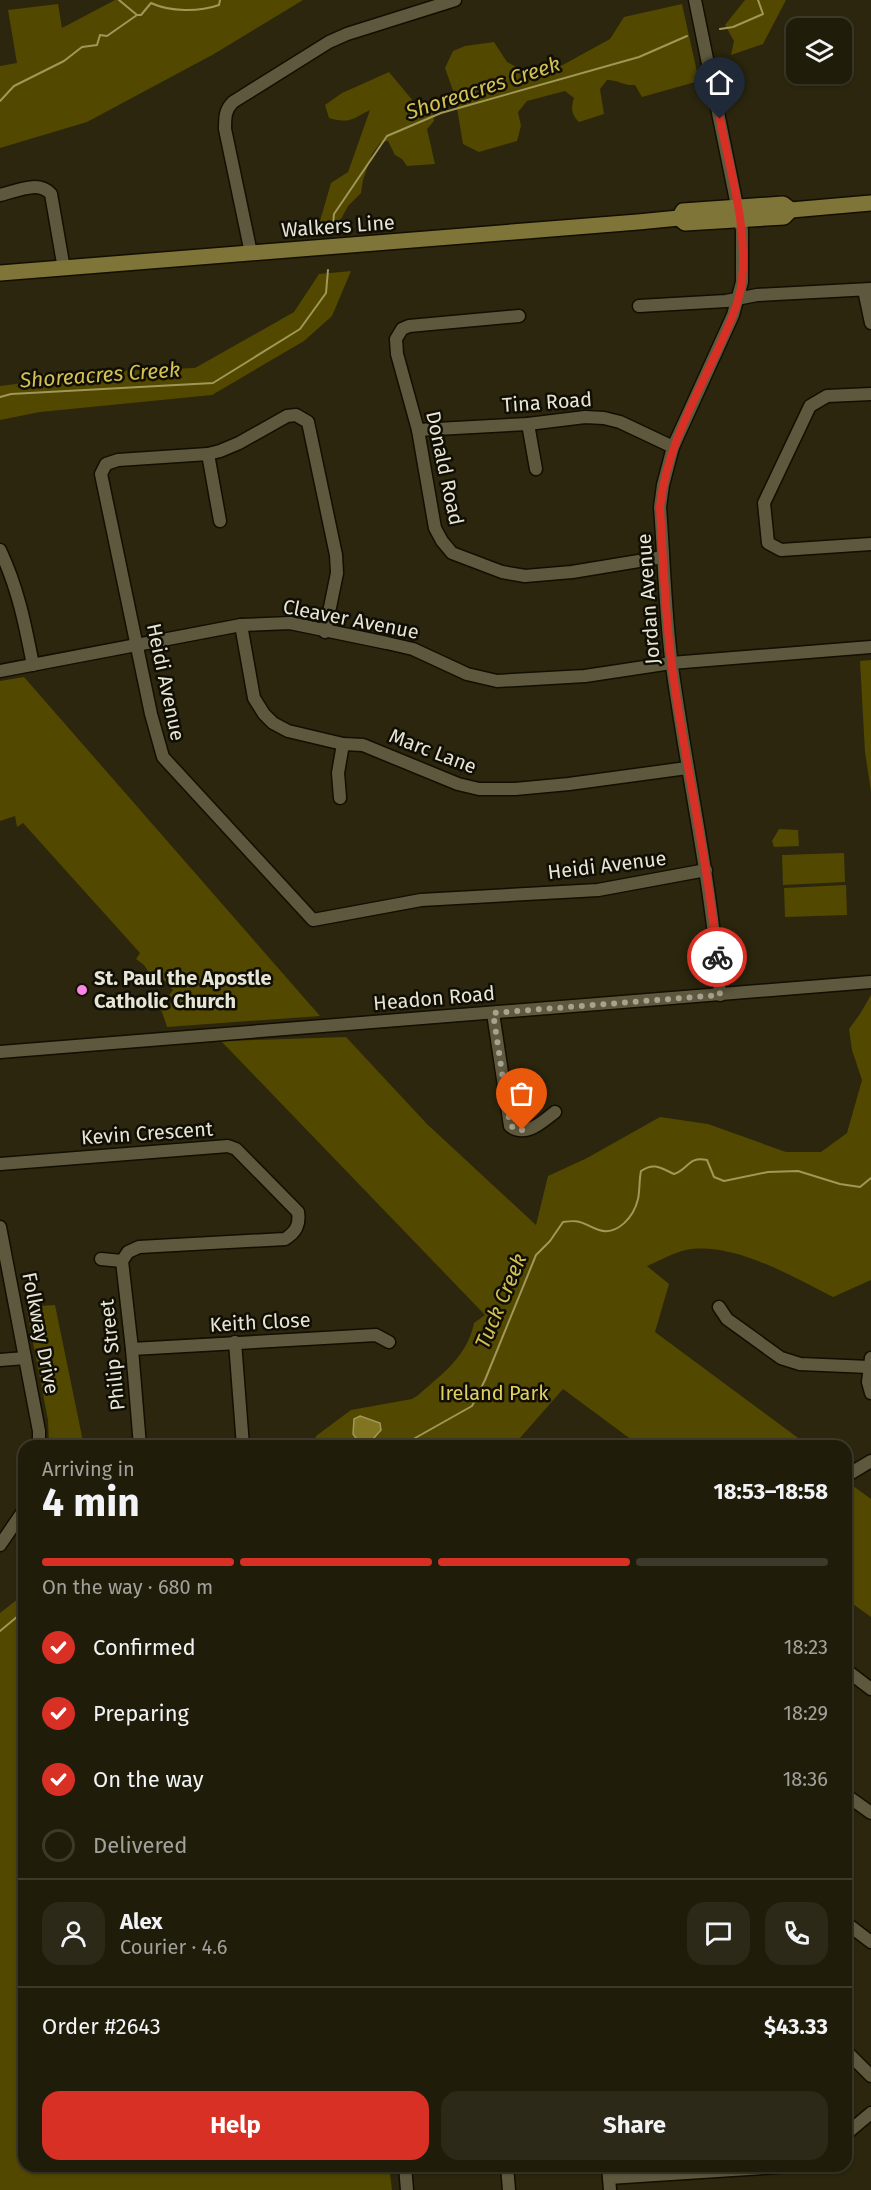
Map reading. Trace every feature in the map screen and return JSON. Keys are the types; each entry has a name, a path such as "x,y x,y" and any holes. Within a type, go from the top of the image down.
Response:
{"main road":[{"name":"Walkers Line","path":"0,273 409,242 679,218 685,223 783,204 791,210 871,203"}],"street":[{"path":"251,253 225,129 225,116 228,108 233,102 328,42 455,0"},
{"name":"Jordan Avenue","path":"695,0 739,213 744,249 742,282 733,315 673,447 660,507 671,663 706,870 720,995"},
{"path":"0,195 34,186 46,189 51,195 64,268"},
{"path":"639,306 757,295 868,289 871,323"},
{"name":"Donald Road","path":"519,316 409,326 402,329 396,339 418,430 435,528 442,541 452,553 502,572 525,576 572,572 663,557"},
{"path":"871,394 826,396 810,406 764,503 768,543 781,550 871,544"},
{"name":"Heidi Avenue","path":"325,632 337,573 336,555 308,422 296,415 287,416 239,443 207,454 118,460 106,464 101,474 153,724 163,757 313,920 421,900 597,890 706,870"},
{"name":"Tina Road","path":"418,430 528,424 585,417 604,418 620,422 673,447"},
{"path":"528,424 536,468"},
{"path":"207,454 220,521"},
{"path":"0,550 13,577 19,597 33,665"},
{"name":"Cleaver Avenue","path":"0,671 241,625 290,623 413,649 467,674 497,681 585,676 671,663 871,647"},
{"name":"Marc Lane","path":"241,625 254,698 273,723 288,731 343,744 363,745 458,784 479,789 515,789 569,784 687,768"},
{"path":"340,798 338,773 343,744"},
{"name":"Headon Road","path":"0,1052 871,982"},
{"path":"493,1013 510,1125 517,1130 529,1129 555,1112"},
{"name":"Kevin Crescent","path":"0,1164 228,1146 236,1149 298,1212 300,1221 294,1234 285,1239 139,1247 128,1252 122,1261"},
{"name":"Folkway Drive","path":"0,1229 39,1440"},
{"path":"100,1259 122,1261"},
{"name":"Philip Street","path":"122,1261 140,1440"},
{"path":"719,1306 727,1319 782,1358 800,1364 870,1363 868,1382 871,1393"},
{"name":"Keith Close","path":"132,1349 376,1335 389,1342"},
{"path":"235,1342 243,1440"},
{"path":"0,1360 25,1358"},
{"path":"852,1472 871,1461"},
{"path":"0,1545 18,1519"},
{"path":"852,1675 871,1689"},
{"path":"852,1799 871,1813"},
{"path":"852,1928 871,1942"},
{"path":"852,2056 871,2076"},
{"path":"852,2129 871,2113"},
{"path":"405,2172 406,2190"},
{"path":"508,2172 509,2190"},
{"path":"609,2178 690,2172"}],"green space":[{"path":"115,0 303,0 214,54 87,122 0,148 0,66 17,63 8,10 58,4 62,28"},
{"path":"745,0 786,0 763,44 731,55 734,41 725,25"},
{"path":"682,4 699,81 642,97 635,85 607,80 600,89 604,114 579,122 572,111 574,98 565,91 527,101 518,112 521,126 517,141 479,152 463,144 455,96 445,68 453,51 465,46 494,42 507,62 522,70 559,67 610,39 624,17"},
{"path":"389,72 419,108 432,110 434,121 427,129 435,164 407,166 395,155 388,141 381,142 372,154 361,193 348,206 339,223 325,225 320,221 331,183 348,172 370,110 351,120 342,121 329,118 325,105 342,93"},
{"path":"351,271 332,316 304,341 212,395 40,412 0,420 0,386 31,382 38,374 195,368 294,312 319,274"},
{"path":"871,660 871,791 865,752 860,661"},
{"path":"24,677 320,1016 167,1027 160,1006 164,1010 174,1000 169,995 173,990 155,970 150,974 136,959 140,953 23,823 17,827 15,816 0,821 0,681"},
{"path":"779,829 798,830 799,846 774,847 772,841"},
{"path":"844,853 845,882 783,885 782,855"},
{"path":"846,885 847,915 785,917 784,888"},
{"name":"Ireland Park","path":"871,995 871,1280 833,1297 762,1263 723,1251 704,1249 681,1251 647,1266 669,1284 655,1332 801,1440 632,1440 563,1389 518,1440 315,1440 316,1436 351,1410 412,1399 417,1396 452,1364 466,1346 474,1323 485,1315 221,1041 346,1037 427,1124 536,1225 548,1176 587,1158 660,1117 708,1124 786,1152 821,1152 847,1133 862,1080 852,1050 849,1029"},
{"path":"55,1305 83,1440 49,1440 48,1420 26,1307"},
{"path":"852,1485 871,1499 871,1617 852,1603"},
{"path":"18,1599 18,2172 390,2172 392,2190 0,2190 0,1613"}],"shaded area":[{"path":"360,1416 380,1423 381,1430 373,1439 357,1440 353,1434 354,1419"}],"waterway":[{"name":"Shoreacres Creek","path":"119,0 137,15"},
{"name":"Shoreacres Creek","path":"0,101 14,86 64,61 82,47 97,45 100,35 107,36 137,15 141,15 151,3 167,8 194,10 219,5 220,0"},
{"name":"Shoreacres Creek","path":"720,29 733,27 763,14 758,0"},
{"name":"Shoreacres Creek","path":"333,225 334,214 387,136 441,113 639,57 687,36"},
{"name":"Shoreacres Creek","path":"0,397 11,394 213,383 300,329 326,293 328,270"},
{"name":"Tuck Creek","path":"412,1440 472,1406 485,1380 536,1255 550,1241 563,1222 579,1222 606,1231 619,1227 633,1212 639,1196 641,1171 646,1168 658,1167 674,1174 692,1161 701,1159 707,1160 714,1177 724,1181 768,1172 798,1171 840,1184 860,1187 871,1178"},
{"name":"Tuck Creek","path":"0,1631 18,1616"}],"way so far":[{"path":"522,1130 512,1128 510,1125 493,1013 720,995 717,957"}],"place":[{"name":"St. Paul the Apostle Catholic Church","path":"82,990"}],"route":[{"path":"717,957 706,870 671,663 660,507 673,447 733,315 742,282 744,249 742,230 720,119"}]}
